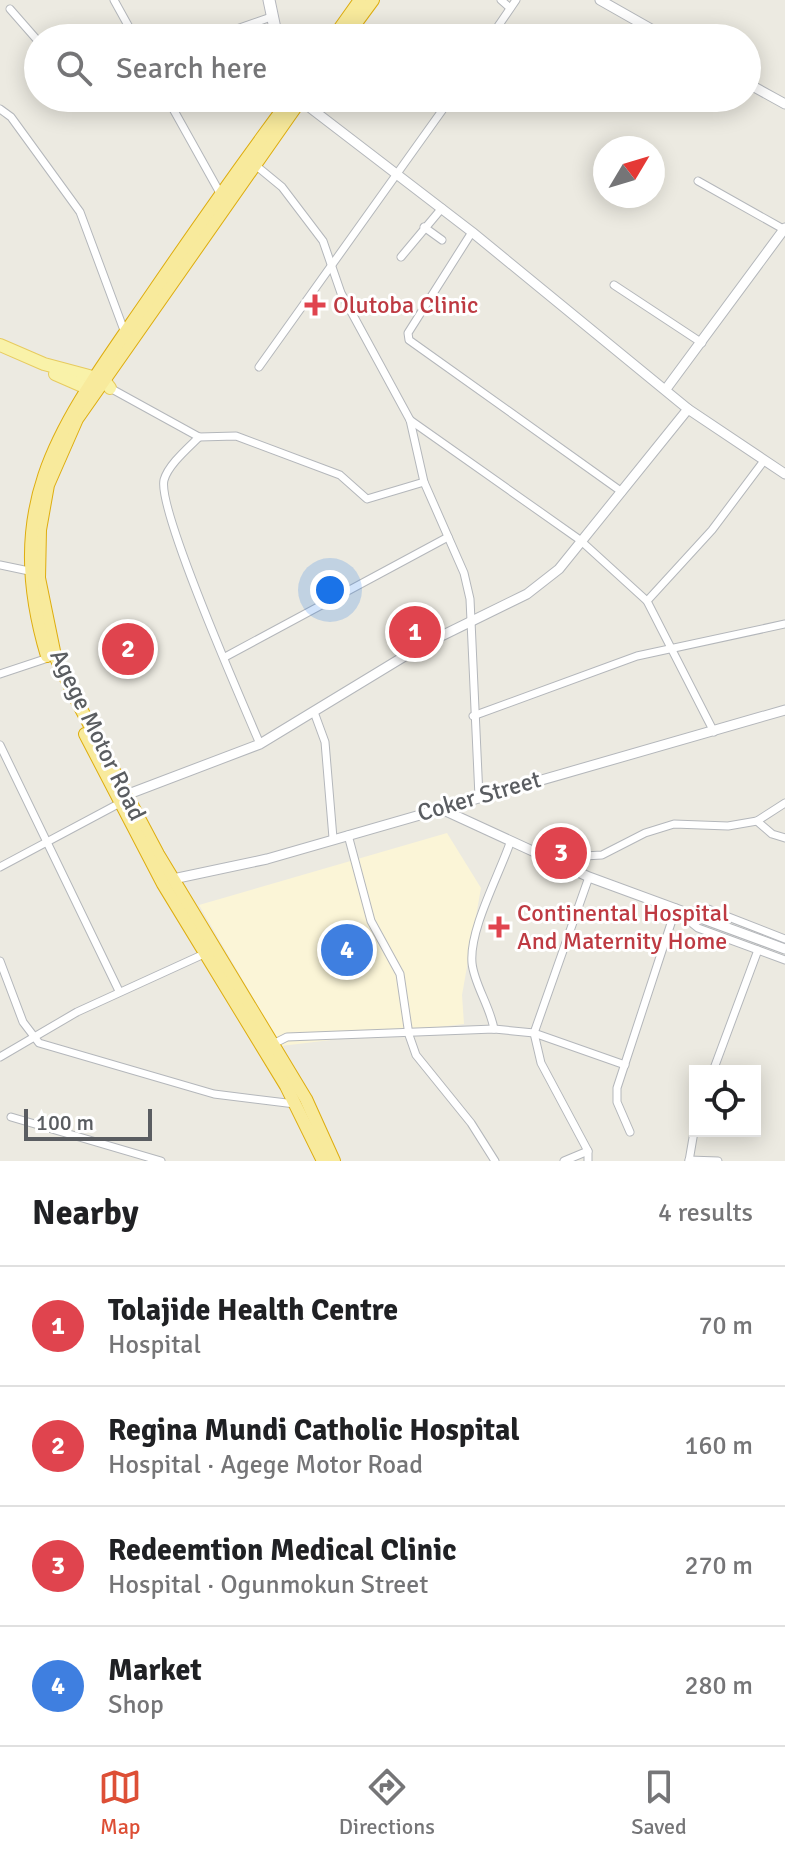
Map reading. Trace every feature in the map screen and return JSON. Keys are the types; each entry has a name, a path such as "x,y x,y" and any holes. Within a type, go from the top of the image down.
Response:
{"highway":[{"path":"343,24 360,0"},
{"path":"355,24 373,0"},
{"name":"Agege Motor Road","path":"123,799 55,656 39,578 40,530 48,485 60,453 125,333 220,193 286,112"},
{"name":"Agege Motor Road","path":"288,112 50,452 35,505 29,571 36,621 48,658 204,954 295,1104 323,1161"},
{"name":"Agege Motor Road","path":"168,882 306,1099 334,1161"}],"main road":[{"path":"269,0 273,24"},
{"path":"0,345 98,384"},
{"path":"0,352 98,384"}],"street":[{"path":"114,0 127,24"},
{"path":"501,0 510,8"},
{"path":"499,24 516,0"},
{"path":"600,0 642,24"},
{"path":"10,9 24,25"},
{"path":"251,24 271,17"},
{"path":"761,91 785,104"},
{"path":"0,109 11,117 80,212 125,333"},
{"path":"175,112 220,193"},
{"path":"314,112 442,208 688,409 785,474"},
{"path":"259,367 441,112"},
{"path":"254,164 282,187 305,213 323,241 341,293 410,420 424,482 464,573 471,623 479,797"},
{"path":"666,389 785,229 698,181"},
{"path":"401,257 442,208"},
{"path":"424,227 442,240"},
{"path":"472,232 408,333 409,340 622,492"},
{"path":"614,285 702,343"},
{"path":"98,384 199,437 236,436 324,468 340,475 367,499 424,482"},
{"path":"0,867 123,799 260,744 398,658 471,623 551,577 688,409"},
{"path":"410,420 580,540 647,601 714,732"},
{"path":"199,437 164,478 164,492 187,563 260,744"},
{"path":"647,601 712,530 763,462"},
{"path":"225,657 448,537"},
{"path":"0,565 29,571"},
{"path":"473,716 671,646 785,624"},
{"path":"0,674 48,658"},
{"name":"Coker Street","path":"168,882 267,859 437,807 785,710"},
{"path":"314,712 325,742 333,838"},
{"path":"0,745 119,991"},
{"path":"562,866 584,856 602,855 645,833 674,824 728,826 757,821 785,803"},
{"path":"437,807 562,866 785,949"},
{"path":"757,821 772,834 785,838"},
{"path":"348,835 371,921 400,974 409,1035 416,1055 471,1123 495,1161"},
{"path":"494,1029 491,1010 471,960 477,933 510,843"},
{"path":"588,1161 588,1151 541,1063 534,1033 589,877"},
{"path":"686,912 708,909 785,939"},
{"path":"686,912 688,920 698,928 785,960"},
{"path":"630,1132 617,1102 617,1088 686,912"},
{"path":"715,1065 758,950"},
{"path":"0,1057 119,991 204,954"},
{"path":"0,961 33,1039 65,1053 214,1094 295,1104"},
{"path":"273,1044 287,1037 409,1035 494,1029 534,1033 625,1065"},
{"path":"11,1117 161,1161"},
{"path":"693,1137 689,1161 718,1161"},
{"path":"564,1161 588,1151"}],"shaded area":[{"path":"447,833 481,888 462,995 464,1024 281,1046 199,905"}],"place":[{"name":"Olutoba Clinic","path":"315,305"},
{"name":"Tolajide Health Centre","path":"415,632"},
{"name":"Regina Mundi Catholic Hospital","path":"128,649"},
{"name":"Redeemtion Medical Clinic","path":"561,853"},
{"name":"Continental Hospital And Maternity Home","path":"499,927"},
{"name":"Market","path":"347,950"}]}
